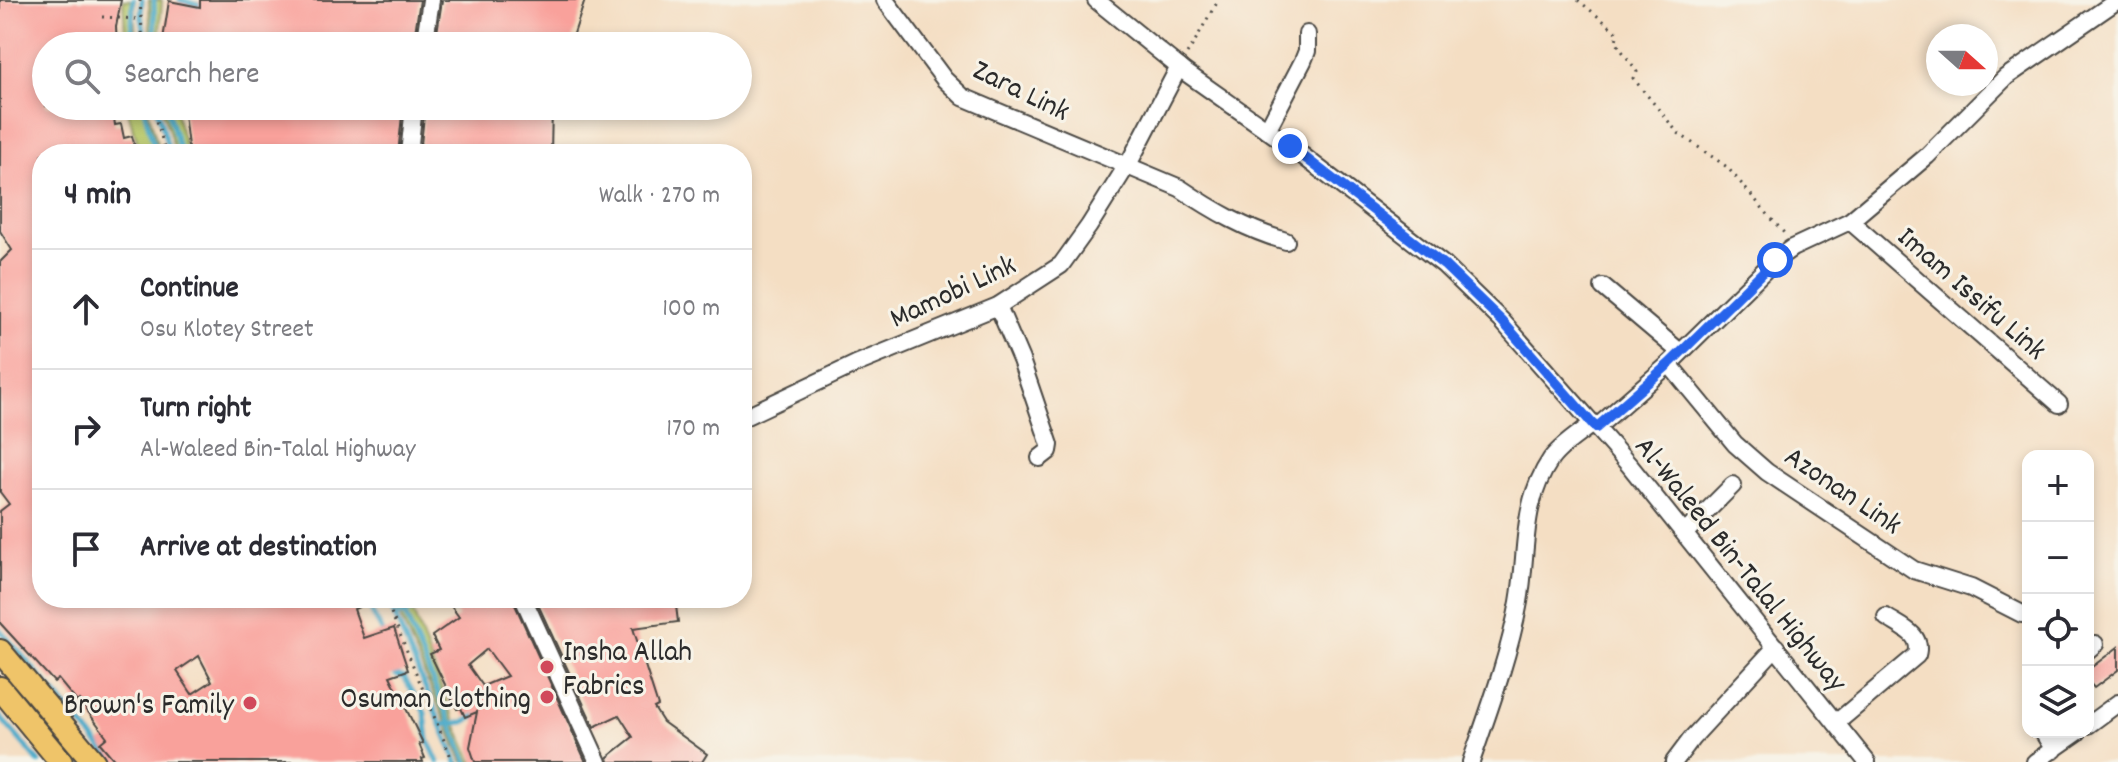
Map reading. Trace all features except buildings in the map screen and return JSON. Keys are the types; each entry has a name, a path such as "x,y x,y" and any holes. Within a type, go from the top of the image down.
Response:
{"main road":[{"path":"0,651 94,762"},
{"path":"0,688 61,762"}],"street":[{"path":"426,32 431,0"},
{"name":"Zara Link","path":"885,0 944,79 963,97 1180,188 1249,229 1286,241"},
{"name":"Al-Waleed Bin-Talal Highway","path":"1096,0 1179,67 1444,265 1502,321 1685,533 1867,762"},
{"path":"1471,762 1519,602 1525,524 1537,486 1552,457 1595,426 1674,358 1775,260 1792,248 1850,221 1927,156 2006,77 2118,0"},
{"path":"1267,130 1303,61 1307,51 1307,34"},
{"name":"Mamobi Link","path":"752,413 856,364 998,306 1061,265 1125,167 1179,67"},
{"path":"410,144 413,120"},
{"name":"Imam Issifu Link","path":"1850,221 2059,404"},
{"name":"Azonan Link","path":"1603,287 1674,358 1735,444 1767,472 1914,570 1971,588 2022,614"},
{"path":"998,306 1021,360 1050,445 1049,451 1040,458"},
{"path":"1685,533 1733,485"},
{"path":"528,608 598,762"},
{"path":"1836,723 1917,655 1919,646 1916,636 1886,617"},
{"path":"1674,762 1692,738 1776,647"},
{"path":"2094,721 2118,703"},
{"path":"2047,738 2054,750"},
{"path":"2035,762 2070,738"}],"path":[{"path":"140,0 141,32"},
{"path":"1179,67 1199,37 1209,12 1219,0"},
{"path":"1578,0 1618,33 1618,47 1628,55 1637,72 1633,78 1678,133 1727,167 1785,234 1792,248"},
{"path":"102,17 140,19"},
{"path":"157,120 163,144"},
{"path":"389,608 453,762"}],"green space":[{"path":"123,0 134,0 135,32 125,32"},
{"path":"149,0 162,0 160,32 150,32"},
{"path":"131,120 151,120 157,144 139,144"},
{"path":"165,120 178,120 184,144 173,144"},
{"path":"396,608 411,608 473,762 463,762"}],"waterway":[{"path":"132,32 133,0"},
{"path":"142,0 144,32"},
{"path":"154,0 155,32"},
{"path":"180,0 205,7"},
{"path":"147,120 153,144"},
{"path":"160,120 167,144"},
{"path":"170,120 178,144"},
{"path":"370,608 385,636"},
{"path":"391,608 457,762"},
{"path":"402,608 467,762"},
{"path":"396,616 418,608"},
{"path":"449,608 454,611"},
{"path":"0,630 114,762"},
{"path":"395,669 396,675 404,677 425,713 428,740 438,762"},
{"path":"442,725 464,722 482,713"},
{"path":"0,717 39,762"}],"place":[{"name":"Insha Allah Fabrics","path":"547,667"},
{"name":"Osuman Clothing","path":"547,697"},
{"name":"Brown's Family","path":"250,703"}],"route":[{"path":"1290,146 1444,265 1502,321 1596,428 1669,364 1775,260"}]}
